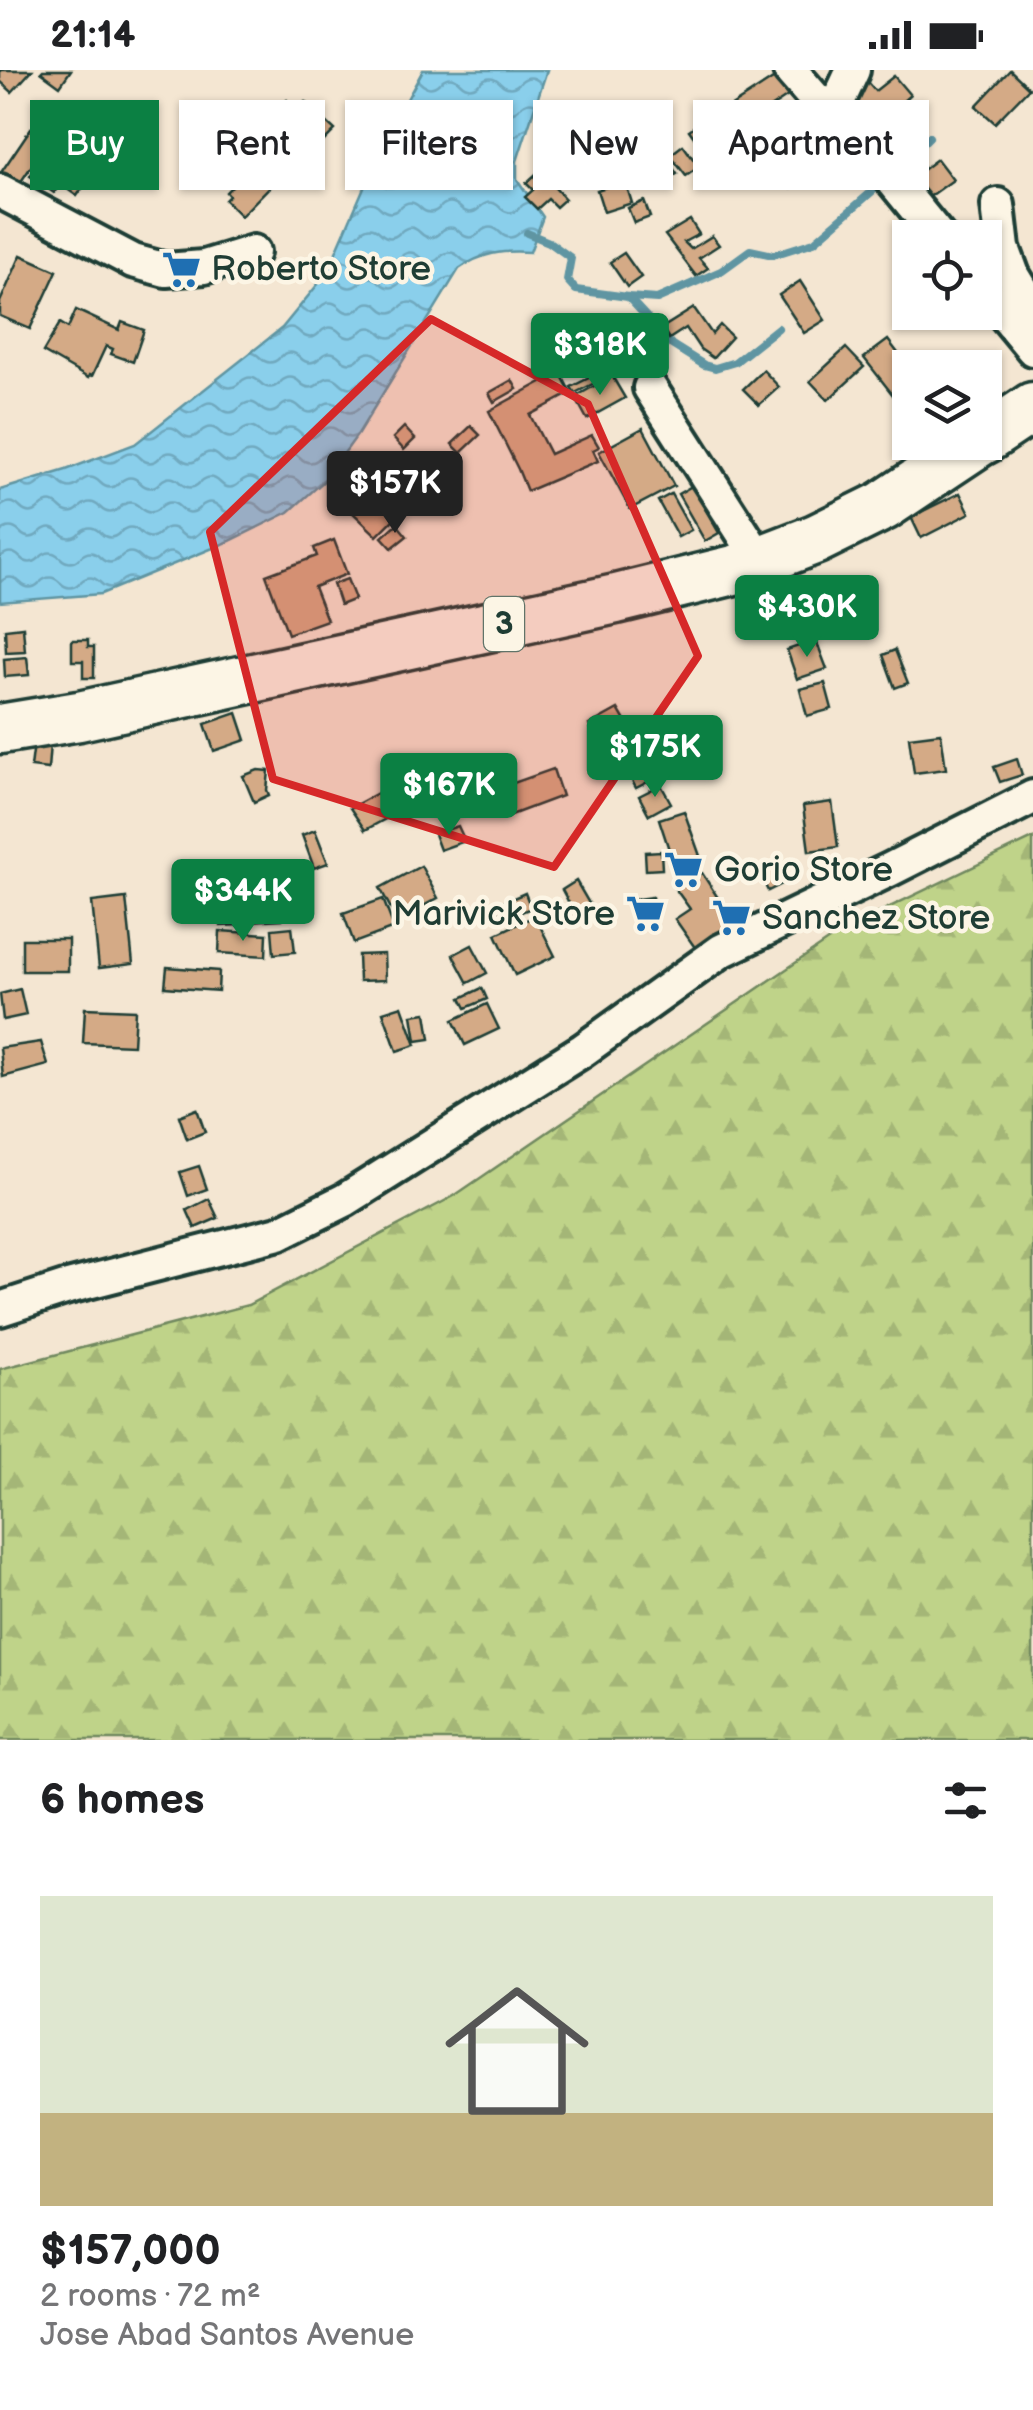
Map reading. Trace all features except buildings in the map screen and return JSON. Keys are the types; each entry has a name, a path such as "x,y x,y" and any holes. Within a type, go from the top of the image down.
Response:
{"highway":[{"name":"3","path":"1002,428 1033,407"},
{"name":"3","path":"0,728 79,716 738,569 816,539 883,506 953,460"}],"street":[{"path":"790,70 816,100"},
{"path":"839,100 853,70"},
{"path":"901,190 925,220"},
{"path":"0,191 133,261 166,270 204,267 253,252"},
{"path":"998,205 1003,248 1013,275 1033,308"},
{"path":"1002,312 1033,349"},
{"path":"650,388 760,560"},
{"path":"0,1309 68,1287 279,1233 344,1200 583,1050 721,951 1033,797"}],"highlighted area":[{"path":"431,319 588,404 698,656 554,867 273,779 210,532"}],"green space":[{"path":"1033,838 1033,1740 0,1740 0,1369 248,1305 454,1196 848,927"}],"water":[{"path":"423,70 547,70 537,100 533,100 533,112 517,161 517,179 543,217 530,252 493,254 459,269 358,434 324,481 289,512 101,594 0,602 0,490 135,444 282,328 327,273 363,190 513,190 513,100 407,100"}],"waterway":[{"path":"527,233 549,242 571,258 567,280 576,290 657,299 721,271 750,250 773,255 814,242 874,190"},
{"path":"628,297 672,345 715,368 735,362 778,328"}],"place":[{"name":"Roberto Store","path":"181,269"},
{"name":"Gorio Store","path":"684,870"},
{"name":"Marivick Store","path":"645,914"},
{"name":"Sanchez Store","path":"732,918"}]}
